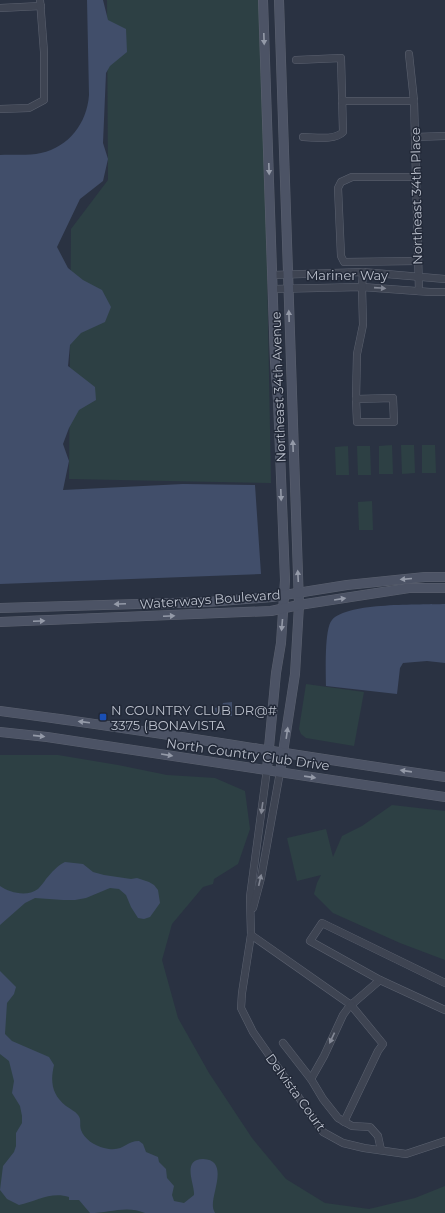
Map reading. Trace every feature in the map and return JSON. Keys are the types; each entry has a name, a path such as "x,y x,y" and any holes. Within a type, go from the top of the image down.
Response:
{"street":[{"name":"Northeast 34th Avenue","path":"263,0 275,362 284,546 284,608 267,770"},
{"name":"Northeast 34th Avenue","path":"279,0 294,483 299,593 295,674 280,772"},
{"path":"0,8 41,3 44,52 44,100 28,108 0,109"},
{"name":"Northeast 34th Place","path":"409,54 414,101 417,262 419,291"},
{"path":"296,60 341,58 343,132 340,135 331,137 303,137"},
{"path":"342,101 414,101"},
{"path":"415,137 445,136"},
{"path":"416,177 352,177 341,182 338,188 341,256 344,262 417,262"},
{"name":"Mariner Way","path":"273,275 362,272 445,279"},
{"path":"356,399 393,398 394,422 357,422 356,399 357,354 363,326 362,272"},
{"name":"Mariner Way","path":"273,288 362,287 445,292"},
{"name":"Waterways Boulevard","path":"0,608 207,602 284,596 384,581 425,577 445,577"},
{"name":"Waterways Boulevard","path":"0,622 271,612 299,605 409,588 445,588"},
{"name":"North Country Club Drive","path":"0,711 97,723 183,738 445,777"},
{"name":"North Country Club Drive","path":"0,732 47,737 445,797"},
{"path":"250,918 250,897 267,770"},
{"path":"250,918 260,878 280,772"},
{"name":"Delvista Court","path":"250,918 251,935 241,1008 253,1032 324,1132 343,1143 406,1154 445,1141"},
{"path":"445,983 322,923 310,941 380,980 445,1010"},
{"path":"251,935 351,1004 383,1044 344,1122"},
{"path":"311,1079 324,1056 343,1015 351,1004 380,980"},
{"path":"283,1043 311,1079 324,1101 338,1118 352,1126 370,1127 378,1136 381,1150"}],"green space":[{"path":"107,0 262,0 271,483 69,479 71,229 108,180"},
{"path":"392,445 393,474 379,474 379,446"},
{"path":"401,445 414,445 415,473 402,474"},
{"path":"422,445 435,445 436,473 422,473"},
{"path":"348,446 349,475 336,475 335,447"},
{"path":"357,446 370,446 371,475 358,475"},
{"path":"372,501 373,530 359,530 358,502"},
{"path":"306,684 364,692 354,746 306,738 301,734 299,729"},
{"path":"0,755 58,755 167,775 215,778 245,791 250,829 238,864 214,879 213,884 203,887 172,924 162,960 178,1018 209,1073 252,1138 286,1179 325,1203 369,1209 415,1198 445,1186 445,1213 0,1213"},
{"path":"392,805 445,811 445,960 400,943 333,913 314,894 321,875 297,881 287,838 326,829 333,857 342,836 362,826"}],"water":[{"path":"87,0 103,0 108,20 126,29 127,52 110,66 106,73 103,143 108,159 103,181 80,199 57,247 68,268 83,280 102,290 111,307 105,322 81,333 70,345 68,366 95,387 96,400 79,410 69,428 63,444 69,461 63,490 183,484 255,485 261,574 0,584 0,155 31,154 51,150 68,139 80,124 85,115 89,95"},
{"path":"445,604 445,663 427,661 403,663 400,668 397,694 326,686 326,651 329,625 332,620 340,614 368,607"},
{"path":"232,702 232,716 216,714 215,708 222,706 223,703"},
{"path":"65,862 83,864 93,872 104,875 131,879 137,878 149,882 158,890 160,903 150,917 144,919 138,918 126,895 119,889 110,888 86,898 75,900 35,898 25,903 0,925 0,886 9,891 29,893 38,889 55,869"},
{"path":"0,971 16,987 14,994 7,1003 5,1034 12,1041 49,1057 54,1065 52,1083 55,1093 61,1102 78,1115 82,1133 90,1142 97,1146 111,1149 120,1148 130,1143 139,1141 143,1144 146,1152 158,1157 159,1162 166,1169 167,1178 174,1186 172,1195 174,1201 184,1203 194,1195 191,1173 192,1163 196,1160 203,1159 211,1161 216,1165 218,1171 213,1201 215,1213 145,1213 125,1209 90,1213 79,1200 69,1200 69,1197 63,1195 44,1197 19,1205 7,1199 0,1190 3,1166 14,1152 16,1146 16,1133 22,1123 22,1116 20,1106 12,1093 14,1081 9,1061 0,1054"}],"place":[{"name":"N COUNTRY CLUB DR@# 3375 (BONAVISTA","path":"103,717"}]}
